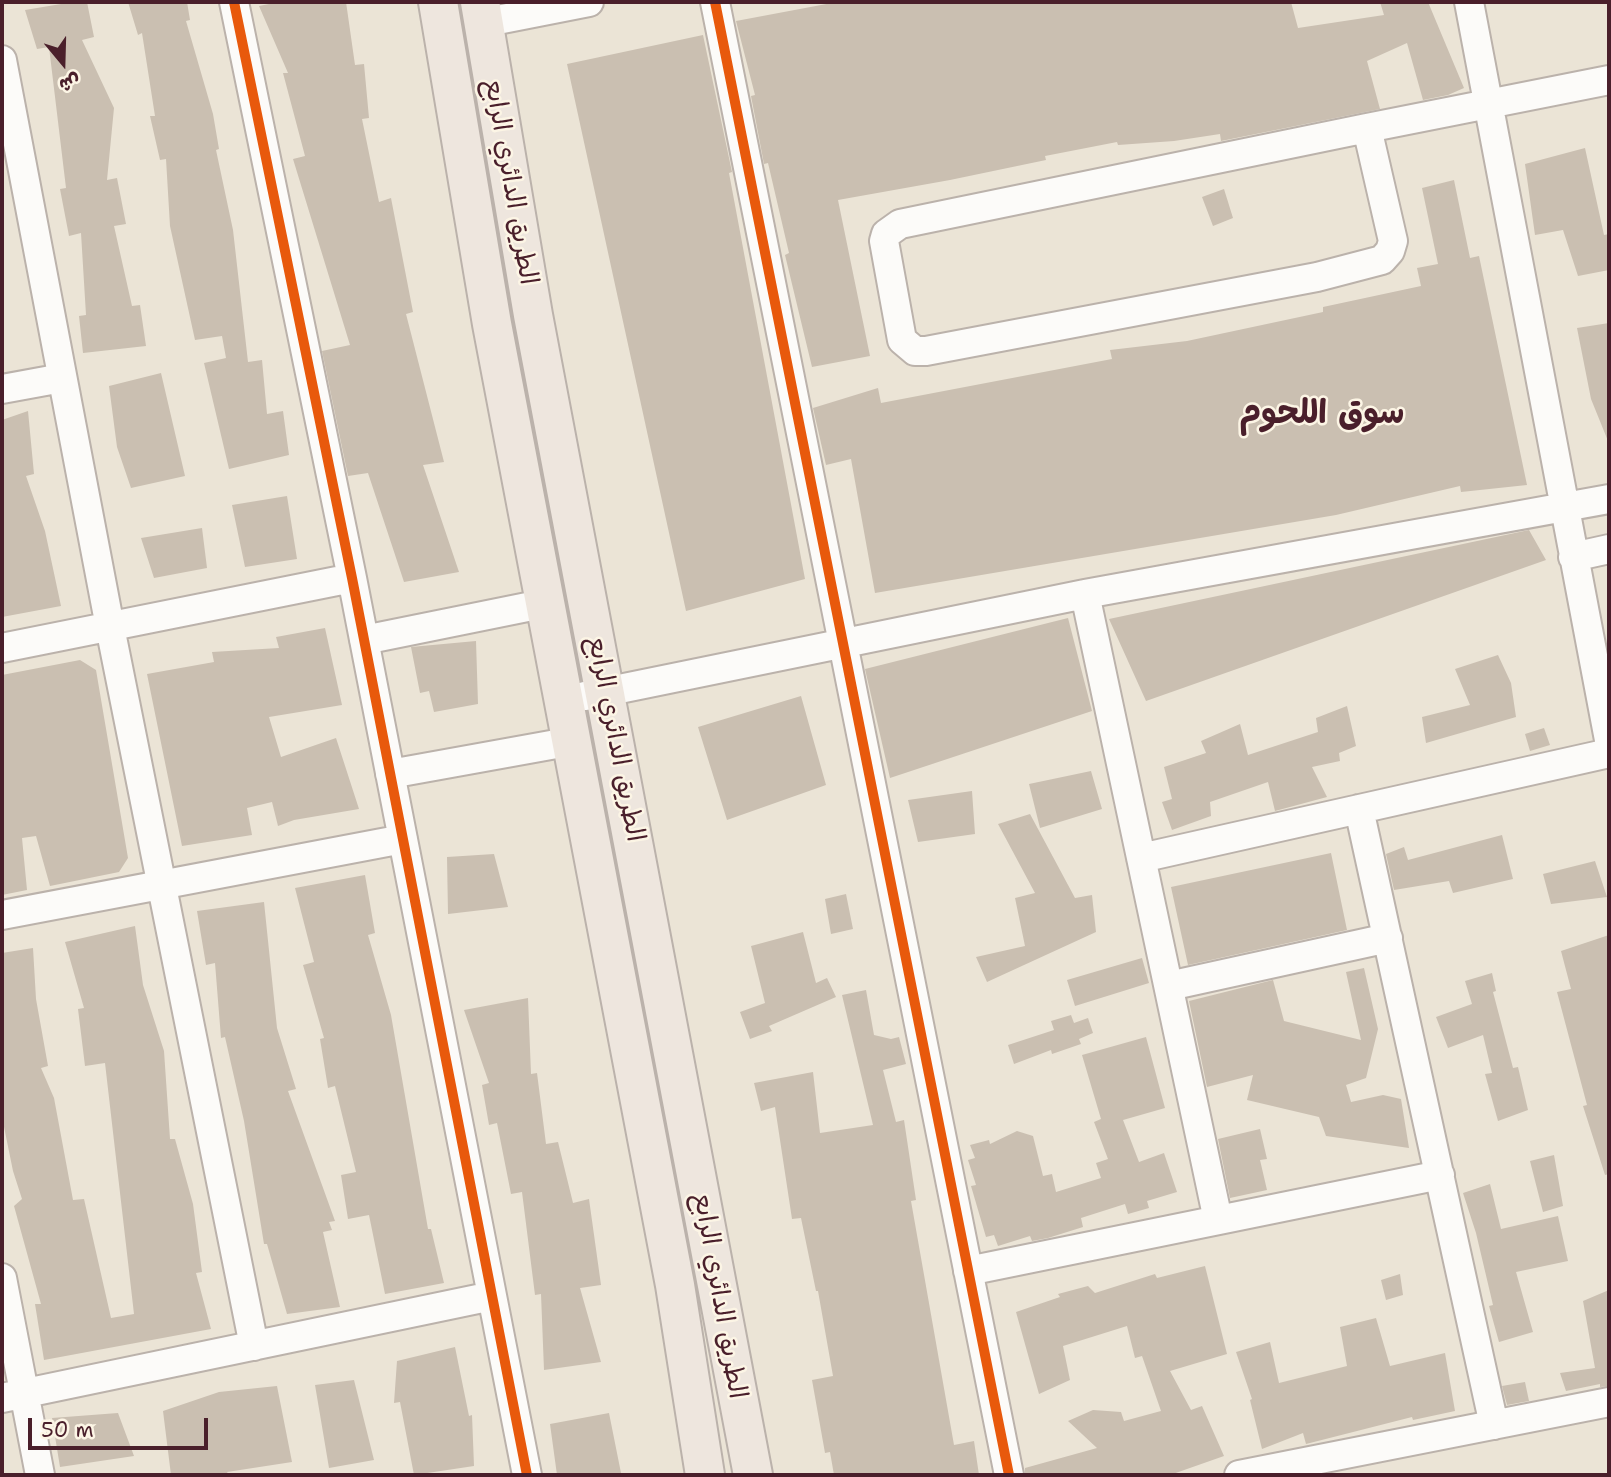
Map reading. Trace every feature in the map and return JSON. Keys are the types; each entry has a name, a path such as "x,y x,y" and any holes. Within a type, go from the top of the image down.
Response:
{"main road":[{"name":"الطريق الدائري الرابع","path":"438,2 492,324 672,1271 705,1475"},
{"name":"الطريق الدائري الرابع","path":"481,12 533,315 607,692 753,1475"}],"street":[{"path":"234,2 352,578 527,1475"},
{"path":"481,12 589,2"},
{"path":"715,2 1009,1475"},
{"path":"1469,2 1609,740"},
{"path":"2,60 110,627 254,1346"},
{"path":"1367,128 1393,241 1382,260 1317,277 926,352 915,351 902,340 884,241 886,234 900,224 1367,128 1609,80"},
{"path":"2,389 62,378"},
{"path":"565,700 1085,594 1609,499"},
{"path":"1573,556 1609,549"},
{"path":"2,648 352,578"},
{"path":"1085,594 1218,1220"},
{"path":"364,640 547,603"},
{"path":"390,774 573,741"},
{"path":"1142,858 1609,753"},
{"path":"1359,809 1494,1425"},
{"path":"2,915 403,839"},
{"path":"1169,986 1388,938"},
{"path":"968,1271 1440,1175"},
{"path":"2,1278 13,1396 40,1475"},
{"path":"13,1396 492,1296"},
{"path":"1238,1475 1609,1402"}],"building":[{"path":"87,2 94,37 82,40 114,108 107,180 117,178 126,224 114,226 132,306 140,305 146,346 83,353 79,316 86,315 81,233 69,236 60,189 66,188 49,47 37,49 25,10"},
{"path":"128,2 187,2 190,20 186,21 213,114 219,149 216,150 233,230 248,362 262,360 267,414 283,411 289,455 229,469 204,363 226,358 222,336 195,340 170,226 166,159 160,160 150,116 155,116 142,33 138,35"},
{"path":"279,2 346,2 355,65 364,64 369,118 362,119 379,202 391,198 413,312 406,314 444,462 423,465 459,572 404,582 368,473 348,476 322,351 350,345 293,159 305,156 283,73 288,73 259,6"},
{"path":"837,2 1291,2 1298,28 1384,15 1380,2 1428,2 1464,88 1448,95 1423,100 1407,43 1367,61 1380,109 1221,141 1220,134 1174,141 1118,145 1117,142 1045,156 1046,160 950,180 838,200 870,356 812,367 785,255 789,253 768,163 764,164 751,96 755,95 736,21"},
{"path":"703,35 732,172 729,173 805,579 686,611 567,64"},
{"path":"1585,148 1604,235 1609,234 1609,270 1578,276 1563,230 1535,235 1525,164"},
{"path":"1454,180 1470,258 1479,256 1527,485 1461,492 1460,486 1336,515 875,593 851,459 826,465 813,408 878,388 881,403 1112,359 1110,350 1187,341 1323,312 1323,307 1421,286 1417,268 1438,264 1422,188"},
{"path":"1224,189 1233,218 1213,226 1202,197"},
{"path":"1609,323 1608,441 1591,399 1577,328"},
{"path":"161,373 185,476 131,488 117,447 109,386"},
{"path":"28,411 34,474 26,476 45,531 61,606 2,617 2,420"},
{"path":"287,496 297,559 245,567 232,505"},
{"path":"202,528 207,568 154,578 141,538"},
{"path":"1529,530 1546,560 1146,701 1109,619"},
{"path":"1068,618 1092,711 890,778 865,669"},
{"path":"325,628 342,705 269,717 281,757 336,738 359,809 294,820 278,826 272,802 247,808 252,835 182,846 147,674 214,662 212,652 279,648 276,637"},
{"path":"476,641 478,704 434,712 429,691 420,693 411,647"},
{"path":"1498,655 1511,683 1516,717 1426,743 1422,717 1470,705 1455,669"},
{"path":"80,660 96,670 128,858 119,872 50,886 36,836 22,838 27,890 2,895 2,675"},
{"path":"801,696 826,785 727,820 698,727"},
{"path":"1347,706 1356,746 1339,753 1340,761 1312,767 1327,797 1275,811 1268,782 1210,802 1211,816 1172,830 1162,802 1172,799 1164,767 1206,753 1201,741 1240,724 1248,755 1318,732 1316,718"},
{"path":"1544,728 1550,745 1530,751 1525,734"},
{"path":"1091,771 1102,809 1040,828 1029,784"},
{"path":"972,791 975,834 918,842 908,800"},
{"path":"1030,814 1075,898 1092,895 1096,932 987,982 976,957 1025,946 1015,898 1035,893 998,824"},
{"path":"1502,835 1513,879 1453,893 1449,881 1394,890 1386,854 1404,847 1408,860"},
{"path":"1331,853 1347,930 1188,965 1171,887"},
{"path":"494,854 508,907 448,914 447,857"},
{"path":"1595,861 1607,897 1551,904 1543,874"},
{"path":"365,875 375,933 368,935 391,1015 428,1229 431,1229 444,1283 385,1294 369,1215 348,1219 341,1175 356,1172 335,1086 328,1088 320,1039 324,1038 303,965 314,962 295,888"},
{"path":"846,894 853,929 831,934 825,899"},
{"path":"264,902 277,1028 296,1089 288,1091 335,1221 329,1222 332,1230 323,1232 340,1307 287,1314 267,1244 264,1244 244,1121 225,1037 221,1038 215,963 206,965 197,911"},
{"path":"135,926 143,985 164,1051 170,1139 175,1139 193,1204 202,1272 196,1273 211,1329 44,1360 35,1304 41,1304 14,1206 22,1199 13,1171 2,1117 2,953 33,948 36,999 48,1066 41,1068 54,1098 73,1200 84,1199 111,1318 134,1314 105,1063 85,1066 78,1009 84,1008 65,942"},
{"path":"803,932 816,983 827,978 836,997 769,1026 772,1031 750,1039 740,1012 765,1003 751,946"},
{"path":"1609,935 1609,1174 1605,1175 1583,1106 1587,1105 1557,992 1571,989 1561,951"},
{"path":"1142,958 1149,983 1075,1006 1067,980"},
{"path":"1364,968 1378,1029 1366,1078 1346,1085 1351,1102 1383,1095 1401,1099 1409,1148 1326,1136 1319,1117 1247,1100 1253,1075 1207,1087 1189,1001 1273,980 1284,1021 1361,1040 1346,972"},
{"path":"1492,973 1496,991 1493,992 1513,1068 1518,1067 1528,1110 1498,1121 1485,1074 1492,1073 1483,1035 1448,1048 1436,1017 1472,1004 1465,981"},
{"path":"866,990 874,1035 891,1039 899,1037 906,1064 883,1070 896,1122 904,1120 916,1200 911,1201 954,1445 974,1441 979,1475 834,1475 830,1452 825,1453 812,1380 833,1376 818,1291 801,1218 792,1219 775,1107 761,1111 754,1083 813,1072 820,1133 873,1125 842,995"},
{"path":"528,998 531,1074 537,1073 546,1144 558,1142 573,1203 589,1199 601,1285 580,1288 601,1362 544,1370 541,1294 535,1295 522,1192 511,1194 497,1123 489,1125 482,1085 489,1083 464,1010"},
{"path":"1071,1015 1074,1023 1088,1018 1093,1033 1079,1039 1081,1044 1052,1054 1051,1050 1014,1064 1008,1045 1054,1030 1051,1021"},
{"path":"1146,1037 1165,1108 1123,1120 1139,1162 1164,1153 1177,1192 1147,1201 1149,1208 1128,1214 1125,1204 1081,1218 1083,1227 1048,1238 1032,1241 1030,1236 998,1246 994,1235 986,1237 971,1186 976,1185 968,1160 975,1158 970,1145 989,1140 990,1144 1017,1131 1033,1136 1043,1176 1052,1174 1056,1192 1101,1178 1096,1163 1108,1159 1094,1122 1101,1119 1082,1055"},
{"path":"1260,1129 1267,1159 1260,1160 1267,1190 1230,1198 1218,1139"},
{"path":"1554,1155 1563,1206 1543,1212 1530,1161"},
{"path":"1490,1184 1501,1229 1558,1216 1568,1261 1516,1272 1533,1332 1499,1342 1489,1306 1493,1305 1476,1233 1463,1193"},
{"path":"1205,1266 1227,1354 1170,1371 1191,1410 1202,1406 1224,1456 1170,1475 1025,1475 1025,1468 1097,1448 1068,1421 1093,1410 1121,1412 1124,1421 1161,1411 1142,1356 1135,1358 1127,1326 1063,1346 1070,1380 1039,1394 1016,1312 1060,1297 1058,1294 1088,1286 1095,1293 1155,1274 1157,1278"},
{"path":"1400,1274 1403,1295 1386,1300 1381,1280"},
{"path":"1609,1290 1609,1386 1600,1387 1600,1384 1566,1391 1560,1373 1595,1368 1583,1301"},
{"path":"1376,1318 1390,1366 1445,1353 1455,1411 1413,1420 1412,1417 1306,1444 1303,1433 1262,1449 1250,1400 1252,1399 1236,1352 1270,1342 1279,1383 1347,1366 1340,1327"},
{"path":"455,1347 469,1416 472,1415 474,1466 414,1475 400,1402 394,1403 397,1361"},
{"path":"354,1380 374,1460 329,1468 315,1385"},
{"path":"1525,1382 1529,1401 1507,1405 1502,1386"},
{"path":"277,1386 292,1462 227,1472 229,1475 171,1475 163,1411 219,1392"},
{"path":"118,1413 134,1456 60,1467 52,1418"},
{"path":"609,1413 621,1473 557,1475 550,1424"}],"cycle path":[{"path":"234,2 352,578 527,1475"},
{"path":"715,2 1009,1475"}],"district":[{"name":"سوق اللحوم","path":"1322,414"}]}
